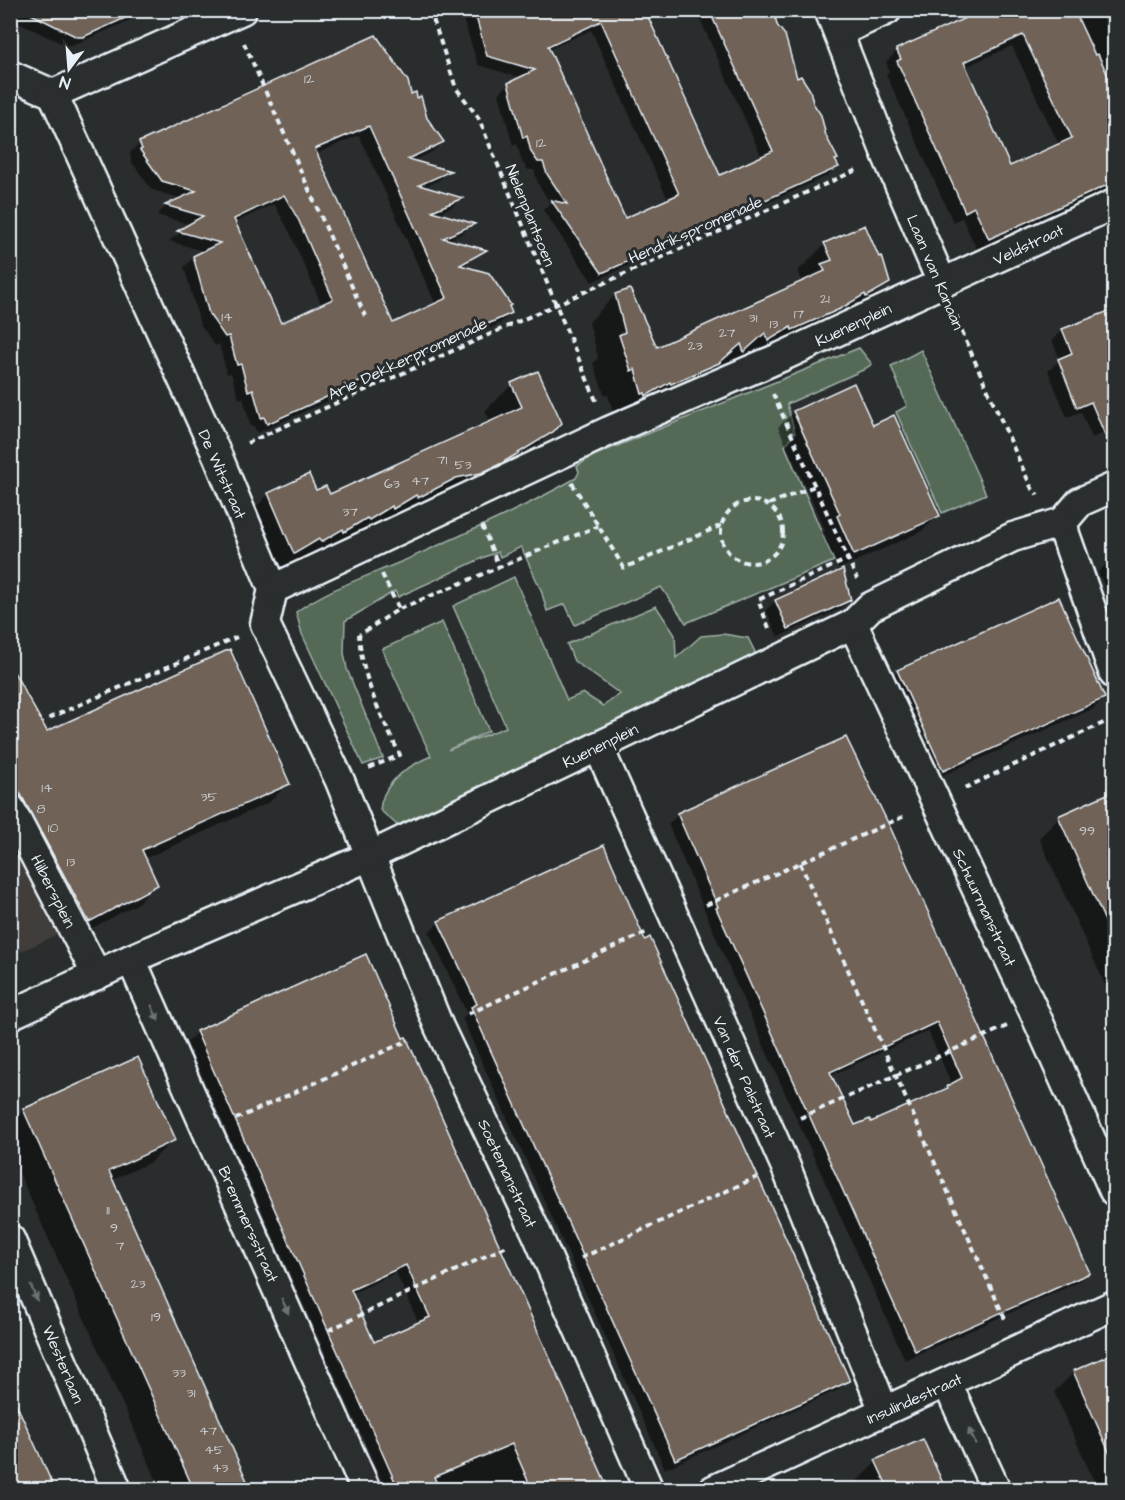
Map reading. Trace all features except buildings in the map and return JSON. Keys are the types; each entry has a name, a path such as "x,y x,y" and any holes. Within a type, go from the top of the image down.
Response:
{"street":[{"path":"834,21 887,10"},
{"path":"10,75 53,94 237,13"},
{"name":"Laan van Kanaän","path":"834,21 887,156 942,283"},
{"name":"De Witstraat","path":"53,94 218,457 273,589"},
{"name":"Veldstraat","path":"942,283 1114,204"},
{"name":"Kuenenplein","path":"273,589 609,431 760,366 942,283"},
{"name":"Kuenenplein","path":"131,959 368,857 782,657 1013,537 1072,512 1114,487"},
{"path":"1072,512 1069,545 1114,674"},
{"path":"273,589 265,624 340,781 368,857"},
{"name":"Schuurmanstraat","path":"862,615 936,801 1114,1191"},
{"name":"Van der Palstraat","path":"598,746 785,1165 884,1412"},
{"name":"Hilbersplein","path":"10,808 97,975"},
{"name":"Soetemanstraat","path":"368,857 439,1027 536,1232 649,1490"},
{"path":"10,1016 131,959"},
{"name":"Bremmersstraat","path":"131,959 366,1490"},
{"name":"Westerlaan","path":"10,1239 117,1490"},
{"name":"Insulindestraat","path":"713,1490 760,1480 884,1412 1114,1305"},
{"path":"947,1383 996,1490"}],"path":[{"name":"Nielenplantsoen","path":"430,10 456,88 478,117 554,304 609,431"},
{"path":"237,13 365,316"},
{"name":"Hendrikspromenade","path":"554,304 845,175"},
{"name":"Laan van Kanaän","path":"942,283 969,350 1031,487 1072,512"},
{"name":"Arie Dekkerpromenade","path":"269,434 554,304"},
{"path":"760,366 848,559 862,615"},
{"path":"555,457 624,568 722,525"},
{"path":"769,504 778,511 783,522 783,535 779,547 770,558 757,565 747,564 728,553 722,545 722,525 733,507 743,502 769,504 815,486"},
{"path":"469,498 499,567"},
{"path":"340,781 400,755 371,694 361,661 359,635 399,609 598,526"},
{"path":"367,545 399,609"},
{"path":"782,657 758,600 848,559"},
{"path":"49,718 265,624"},
{"path":"208,1132 1114,718"},
{"path":"800,863 897,1074 1018,1350"},
{"path":"770,1131 1035,1014"},
{"path":"552,1271 785,1165"},
{"path":"302,1343 536,1232"}],"shaded area":[{"path":"10,700 111,910 11,956 10,956"}],"green space":[{"path":"859,348 872,364 787,404 795,433 785,446 834,561 686,623 661,587 575,625 565,604 547,611 541,590 521,547 500,557 498,552 487,556 398,597 395,591 345,621 344,653 347,669 383,758 363,765 302,634 296,612 334,590 469,532 555,490 576,478 579,472 577,466 595,455"},
{"path":"921,350 986,494 942,513 896,412 907,406 891,366"},
{"path":"514,577 567,700 583,693 603,706 620,694 574,661 567,644 656,606 675,635 676,658 701,636 723,634 748,638 755,652 748,664 439,810 397,825 380,810 382,800 391,784 405,770 431,756 382,649 442,622 489,731 448,750 506,727 453,606"}]}
